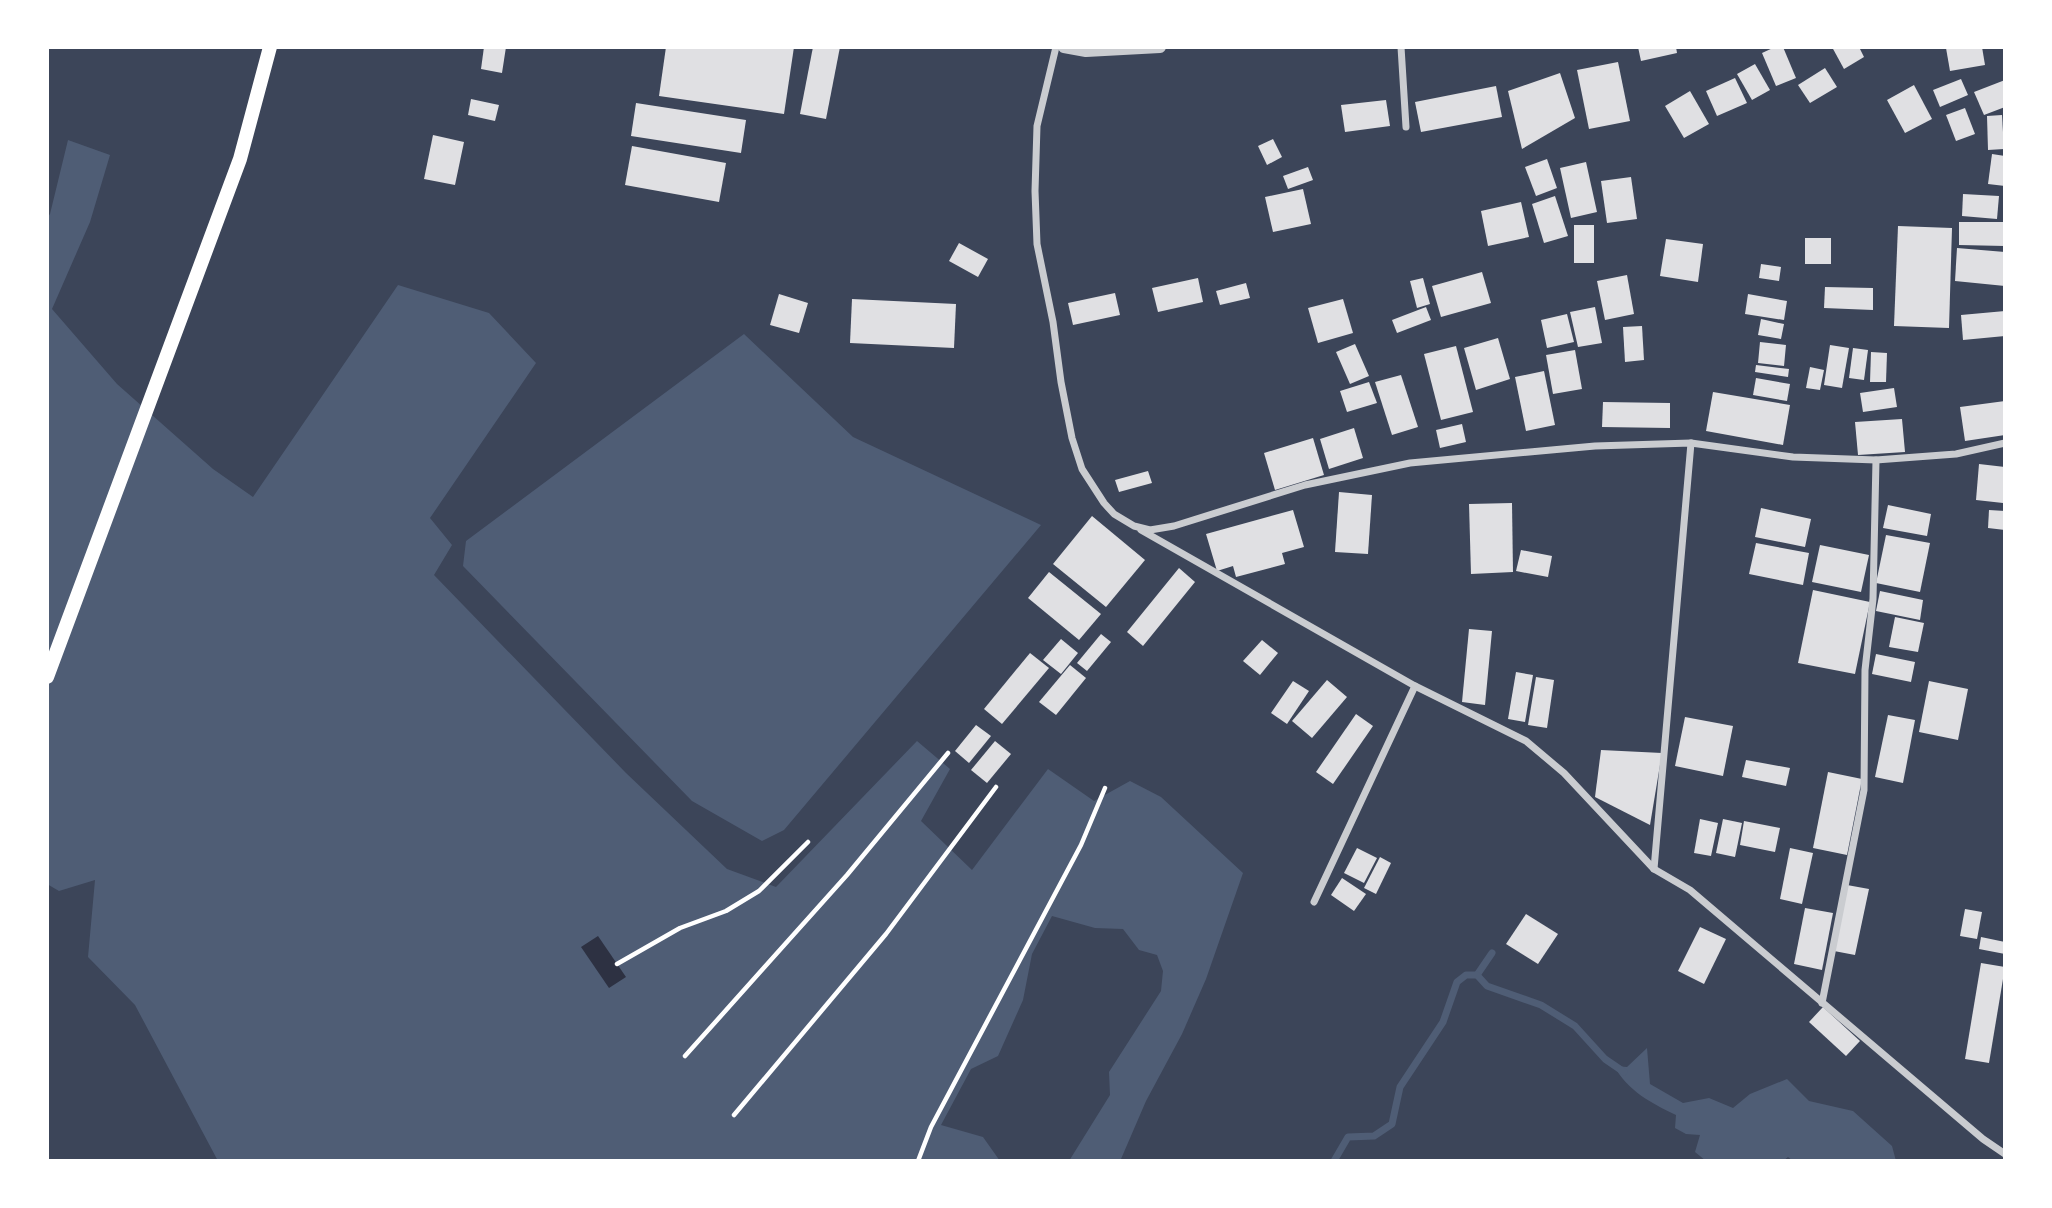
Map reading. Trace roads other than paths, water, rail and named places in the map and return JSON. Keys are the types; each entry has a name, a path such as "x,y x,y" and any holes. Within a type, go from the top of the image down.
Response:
{"main road":[{"path":"47,677 240,159 270,47"}],"street":[{"path":"1056,47 1037,126 1037,244 1072,438 1082,469 1104,503 1114,514 1134,526 1415,686 1526,741 1564,773 1654,869 1690,891 1973,1131 2005,1154"},
{"path":"1064,47 1086,51 1160,47"},
{"path":"1401,47 1406,127"},
{"path":"1134,526 1150,530 1174,526 1305,485 1410,463 1595,446 1690,443 1793,457 1876,460 1956,454 2005,443"},
{"path":"1654,869 1690,443"},
{"path":"1822,1003 1864,790 1865,670 1873,599 1876,460"},
{"path":"1314,902 1415,686"}],"waterway":[{"path":"1477,975 1492,953"},
{"path":"1334,1161 1348,1137 1374,1136 1392,1124 1400,1087 1443,1022 1457,982 1466,975 1477,975 1487,986 1541,1005 1575,1026 1605,1059 1624,1072"}]}
